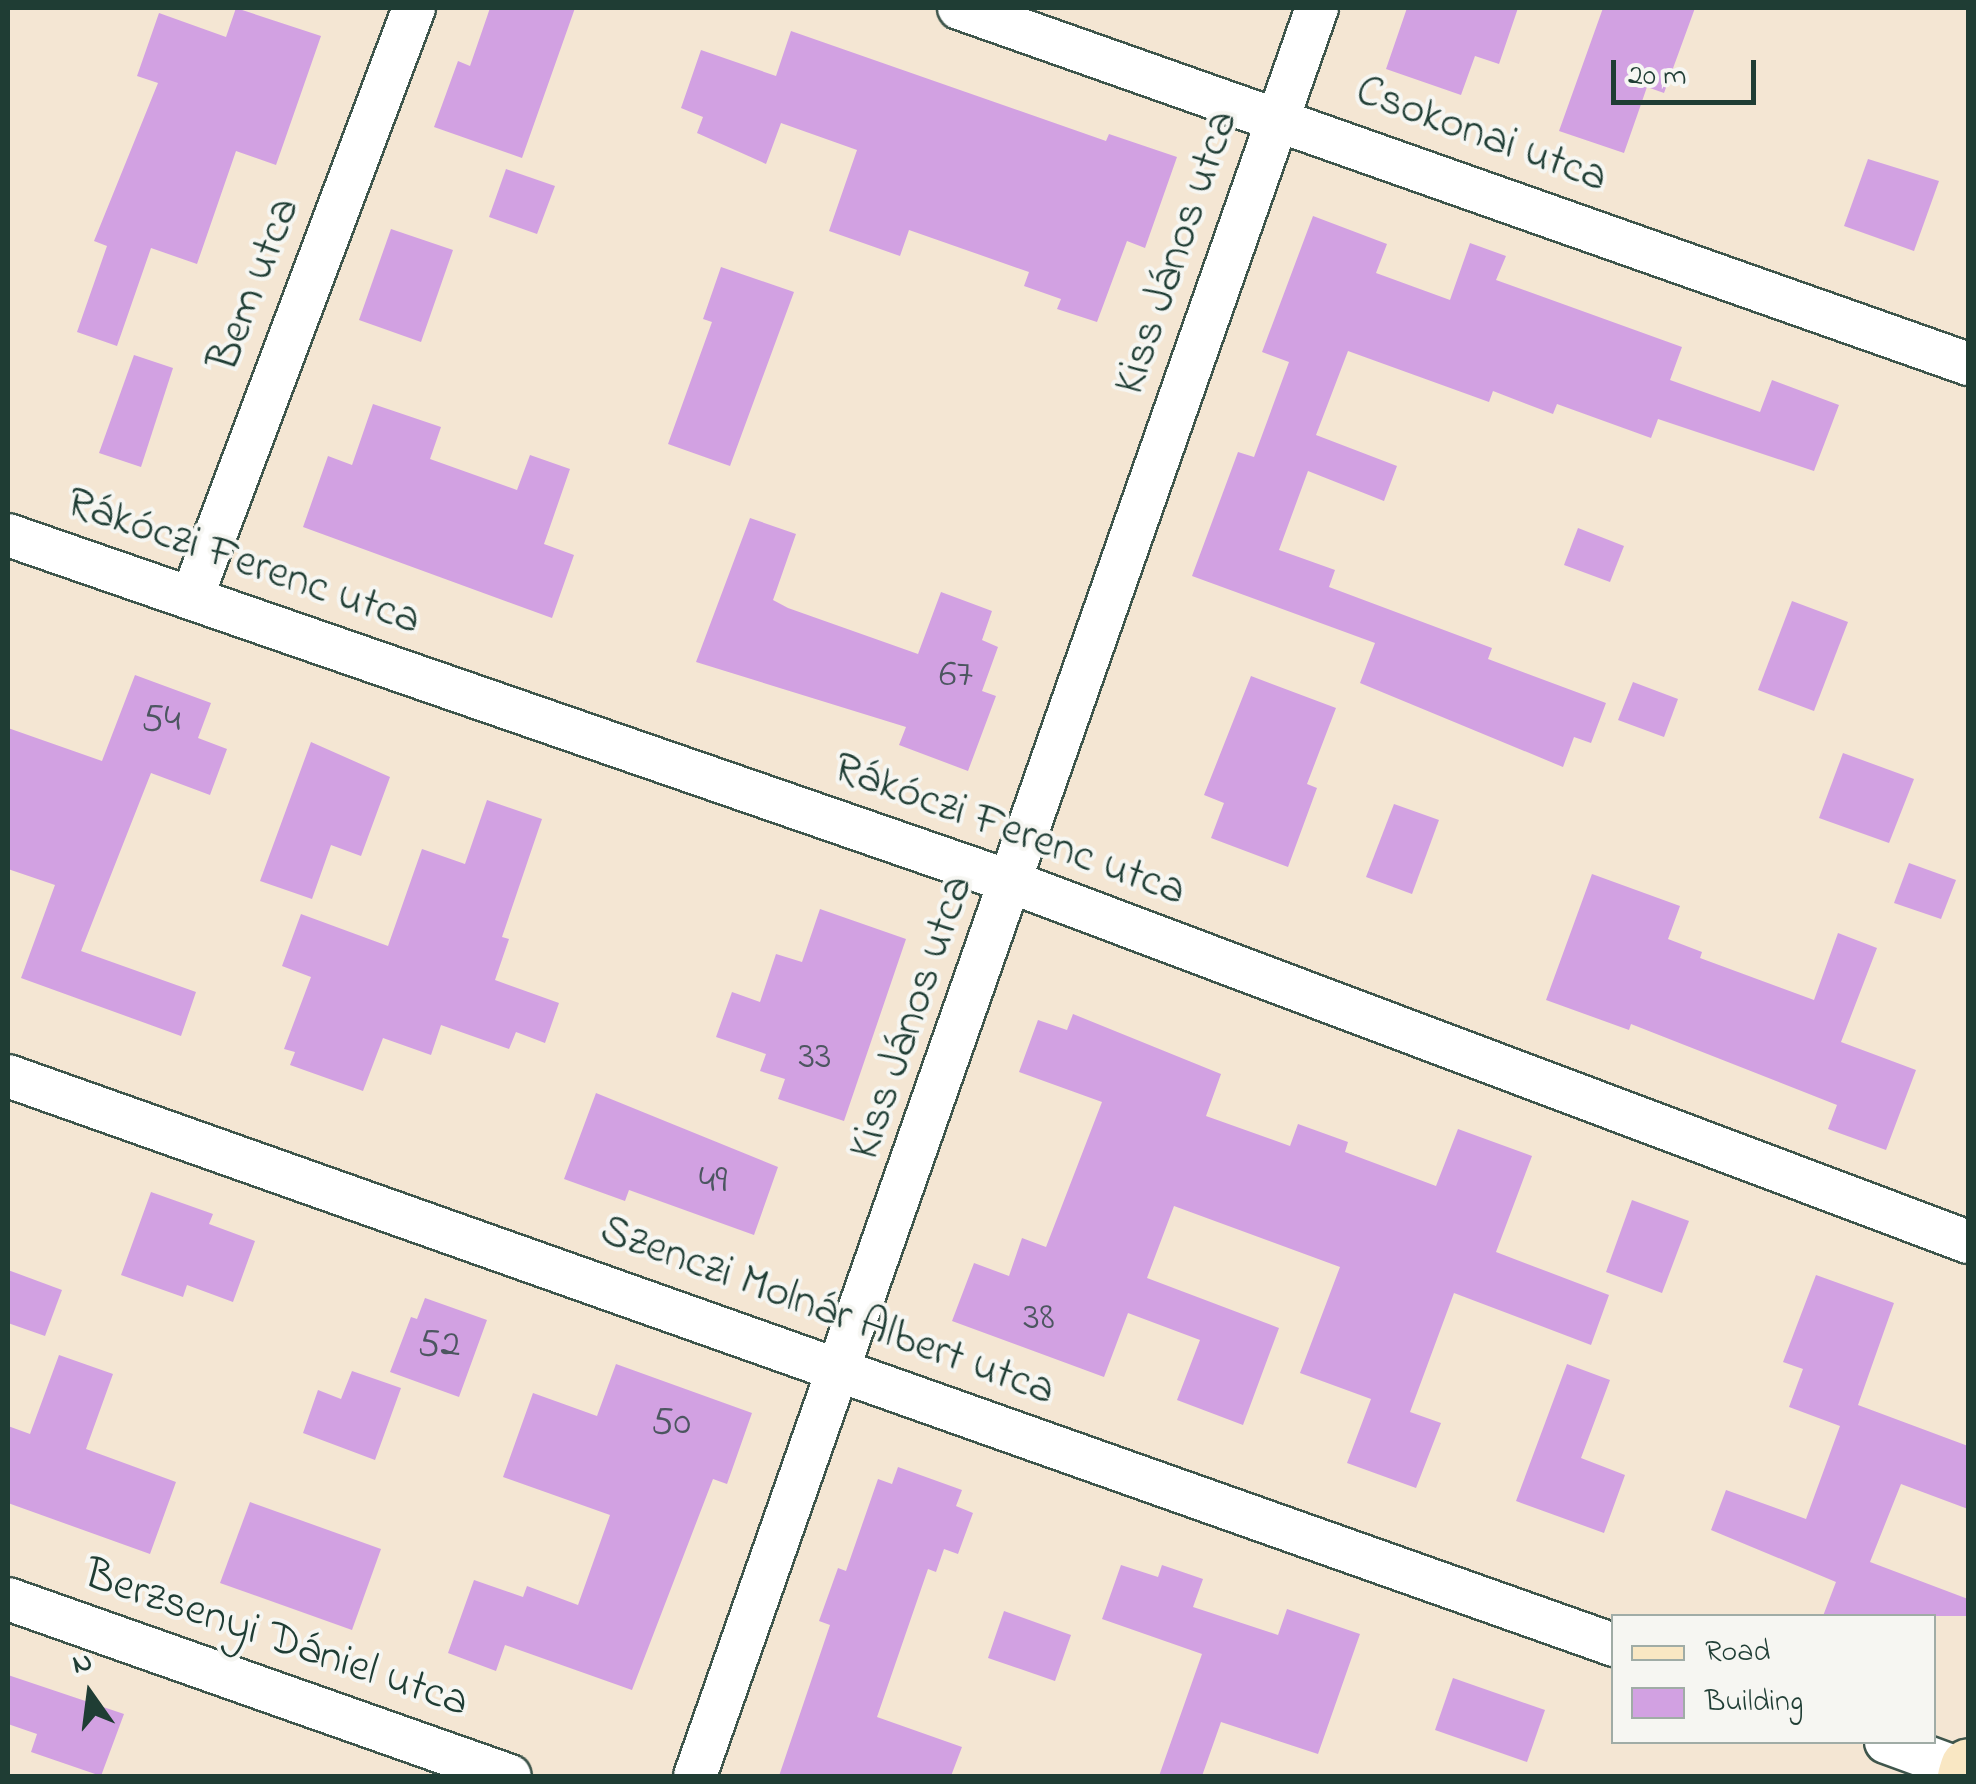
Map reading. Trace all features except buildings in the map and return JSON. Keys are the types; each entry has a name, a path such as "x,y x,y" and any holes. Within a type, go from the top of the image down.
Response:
{"street":[{"name":"Bem utca","path":"192,598 414,8"},
{"name":"Csokonai utca","path":"959,8 1278,117 1968,364"},
{"name":"Kiss János utca","path":"695,1776 1014,884 1317,8"},
{"name":"Rákóczi Ferenc utca","path":"8,535 1014,884 1968,1242"},
{"name":"Szenczi Molnár Albert utca","path":"8,1076 1611,1643"},
{"name":"Berzsenyi Dániel utca","path":"8,1598 510,1776"},
{"path":"1891,1744 1967,1772"}]}
